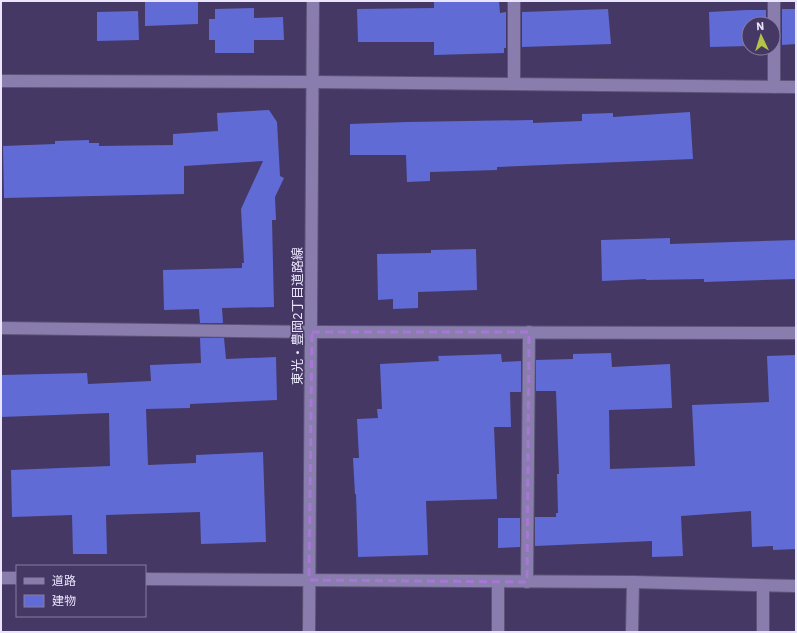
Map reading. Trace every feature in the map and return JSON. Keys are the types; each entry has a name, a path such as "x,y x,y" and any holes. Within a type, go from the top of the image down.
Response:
{"street":[{"name":"東光・豊岡2丁目道路線","path":"310,632 309,580 312,332 313,1"},
{"path":"514,1 514,83"},
{"path":"774,1 774,86"},
{"path":"1,81 514,83 796,87"},
{"path":"1,328 312,332 796,333"},
{"path":"527,582 529,332"},
{"path":"1,578 16,578"},
{"path":"146,579 633,582 796,586"},
{"path":"498,582 498,632"},
{"path":"632,632 633,582"},
{"path":"763,586 763,632"}],"highlighted area":[{"path":"312,332 529,332 527,582 309,580"}],"building":[{"path":"145,1 198,1 198,24 145,26"},
{"path":"434,1 499,1 500,13 506,12 506,48 504,48 504,53 434,55 434,42 358,42 357,9 434,8"},
{"path":"254,8 254,18 283,17 284,40 254,40 254,53 215,53 215,40 209,40 209,19 215,19 215,9"},
{"path":"608,9 611,44 522,47 522,12"},
{"path":"782,9 796,9 796,44 782,45"},
{"path":"766,10 766,16 741,16 741,46 710,47 709,12"},
{"path":"138,11 139,40 97,41 97,12"},
{"path":"269,110 277,122 280,176 284,178 275,197 276,220 272,220 274,307 222,308 223,323 200,323 199,309 164,310 163,270 242,268 242,263 244,263 241,209 263,161 184,166 184,194 4,198 3,146 55,144 55,141 89,140 89,143 99,143 99,146 173,145 173,134 218,131 217,113"},
{"path":"690,112 693,159 497,167 497,170 430,172 430,181 407,182 406,155 350,155 350,124 533,120 533,123 582,121 582,114 613,113 613,117"},
{"path":"670,238 670,244 796,240 796,279 704,282 704,279 602,281 601,240"},
{"path":"476,249 477,290 418,292 418,308 393,309 393,299 378,300 377,254 431,253 431,250"},
{"path":"200,338 224,338 226,359 276,357 277,400 190,404 190,408 146,409 148,465 196,463 196,455 263,452 266,542 201,544 200,512 106,515 107,554 73,554 72,515 12,517 11,470 110,466 109,413 1,417 1,375 87,373 88,384 151,381 150,365 201,363"},
{"path":"611,353 612,367 670,364 672,408 609,410 610,469 695,466 692,405 769,402 767,356 796,355 796,549 773,550 773,546 752,547 751,511 681,516 683,556 652,557 652,541 535,546 535,517 556,517 556,513 558,513 557,474 559,474 556,391 536,391 536,360 573,359 573,354"},
{"path":"501,354 502,362 521,361 521,392 510,392 511,427 494,427 497,499 426,501 428,555 358,557 353,458 359,458 357,419 378,418 377,409 382,409 380,364 439,361 438,356"},
{"path":"498,518 520,518 520,547 498,548"}]}
